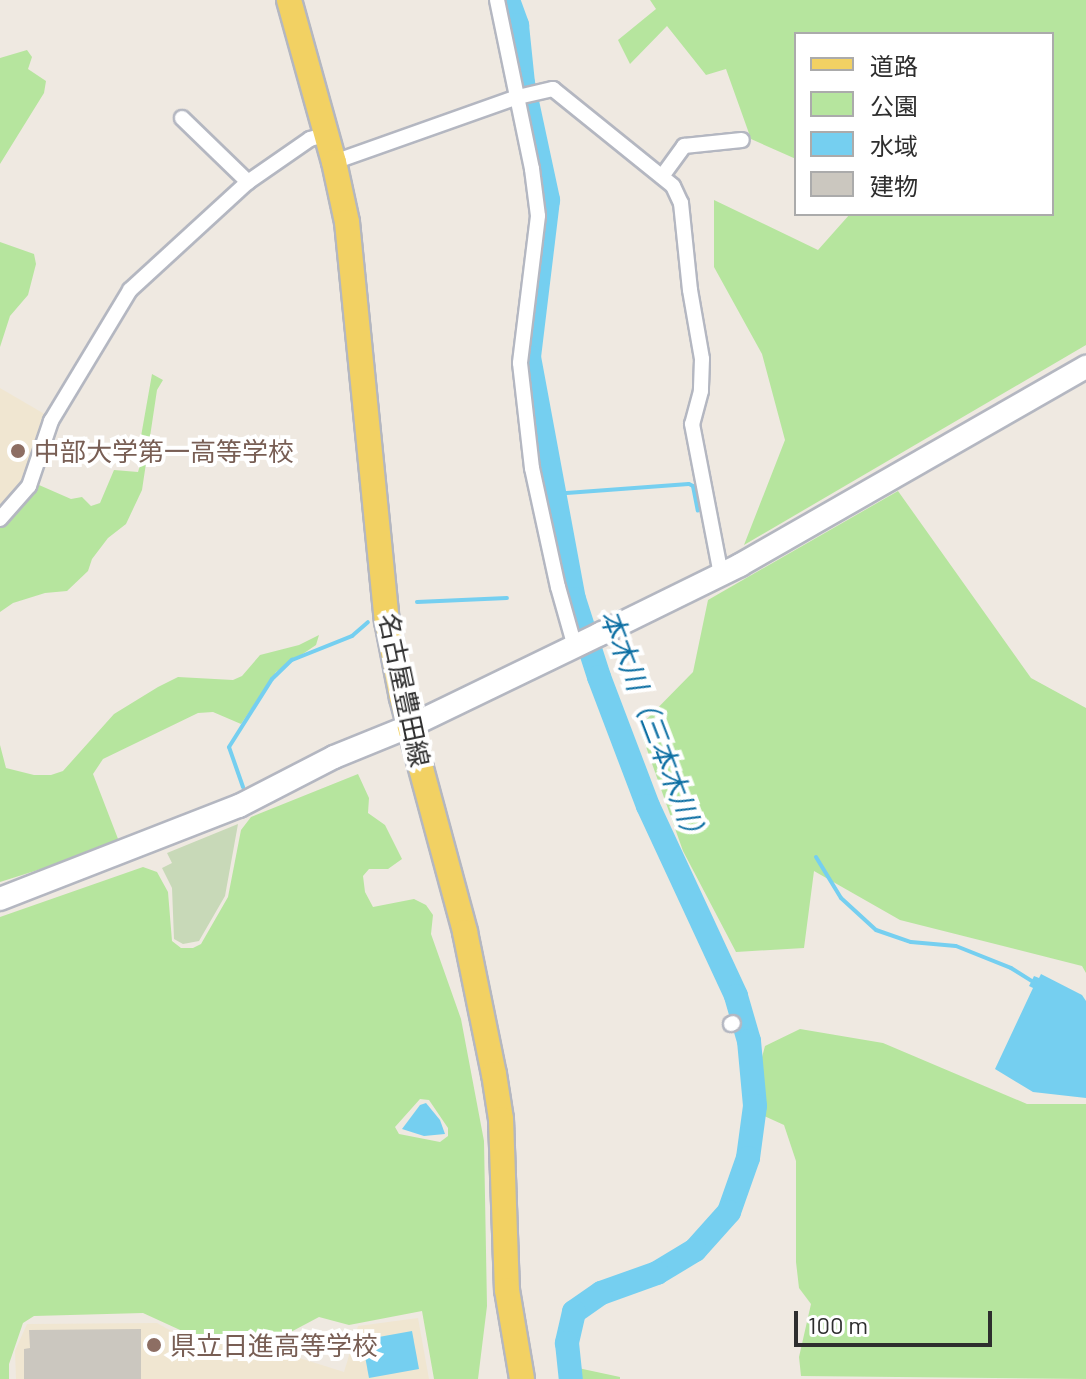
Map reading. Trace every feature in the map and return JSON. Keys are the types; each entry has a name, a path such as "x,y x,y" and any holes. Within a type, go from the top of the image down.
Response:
{"main road":[{"name":"名古屋豊田線","path":"289,0 327,134 347,222 387,621 408,727 435,813 465,932 494,1074 501,1119 507,1290 522,1379"}],"street":[{"path":"497,0 518,97 538,216 520,363 532,468 558,587 576,646"},
{"path":"334,162 518,97 553,89 663,175 679,193 681,203 690,290 702,359 701,391 692,424 721,575"},
{"path":"182,118 248,182"},
{"path":"0,519 29,486 51,421 130,290 248,182 310,139 327,134"},
{"path":"663,175 684,146 742,140"},
{"path":"0,899 239,806 334,757 408,727 721,575 976,433 1086,367"}],"shaded area":[{"name":"中部大学第一高等学校","path":"0,388 48,416 25,486 0,513"},
{"name":"県立日進高等学校","path":"418,1318 429,1379 16,1379 15,1351 27,1324 157,1323 184,1338 290,1337 290,1355 344,1372 358,1326"}],"green space":[{"path":"650,0 1086,0 1086,345 744,545 785,440 762,354 714,267 714,200 818,250 848,216 1054,216 1054,32 794,32 794,158 751,139 726,69 706,75 667,26 630,64 618,40 656,9"},
{"path":"27,50 32,57 28,69 46,81 44,93 0,164 0,58"},
{"path":"0,242 34,254 36,264 28,295 10,316 0,347"},
{"path":"152,374 163,380 157,390 142,490 126,524 108,538 92,559 88,571 67,591 45,593 13,603 0,612 0,528 39,485 71,499 82,497 91,506 100,503 114,470 138,472 141,462 137,459"},
{"path":"898,491 1031,678 1086,708 1086,973 1082,966 900,920 814,871 804,948 736,952 683,851 639,727 693,672 708,600"},
{"path":"319,635 316,645 276,672 241,724 213,712 198,713 103,759 93,774 120,844 0,882 0,745 6,768 34,775 63,771 114,714 158,687 178,677 233,680 242,676 260,655 299,645"},
{"path":"358,774 369,798 368,813 385,825 402,859 388,869 369,869 363,876 365,892 373,907 414,899 426,905 433,915 431,934 461,1019 484,1141 487,1306 478,1379 434,1379 422,1311 349,1325 319,1317 287,1334 191,1335 143,1313 34,1316 23,1323 9,1364 9,1379 0,1379 0,917 143,867 157,872 168,892 172,941 181,948 193,948 201,944 228,897 241,830 251,817","holes":["420,1099 429,1100 448,1128 448,1136 440,1142 399,1134 395,1127"]},
{"path":"238,824 225,896 199,941 183,944 174,939 172,888 162,868 172,863 167,853"},
{"path":"800,1029 883,1043 1027,1104 1086,1104 1086,1379 801,1376 799,1357 811,1304 799,1288 796,1262 796,1161 784,1125 760,1114 759,1068 765,1046"},
{"path":"564,1365 620,1377 620,1379 560,1379"}],"water":[{"path":"1041,974 1082,995 1086,1001 1086,1098 1033,1092 995,1069 1033,988 1029,986 1034,976 1039,978"},
{"path":"426,1103 440,1120 445,1134 424,1136 402,1129 420,1105"},
{"path":"412,1331 419,1369 369,1378 362,1340"}],"building":[{"path":"141,1329 141,1379 24,1379 24,1349 30,1348 29,1330"},
{"path":"273,1344 285,1344 285,1356 273,1356"}],"waterway":[{"name":"本木川（三本木川）","path":"508,0 517,25 523,83 548,200 529,357 574,599 599,677 648,806 736,996 749,1041 755,1106 748,1158 729,1212 695,1250 657,1273 601,1293 574,1312 567,1343 571,1379"},
{"path":"553,494 689,484 693,486 698,511"},
{"path":"417,602 507,598"},
{"path":"243,787 229,747 272,679 292,660 352,636 368,622"},
{"path":"816,857 841,898 876,930 911,942 956,946 1011,968 1035,983"}],"place":[{"name":"中部大学第一高等学校","path":"18,451"},
{"name":"県立日進高等学校","path":"154,1345"}]}
